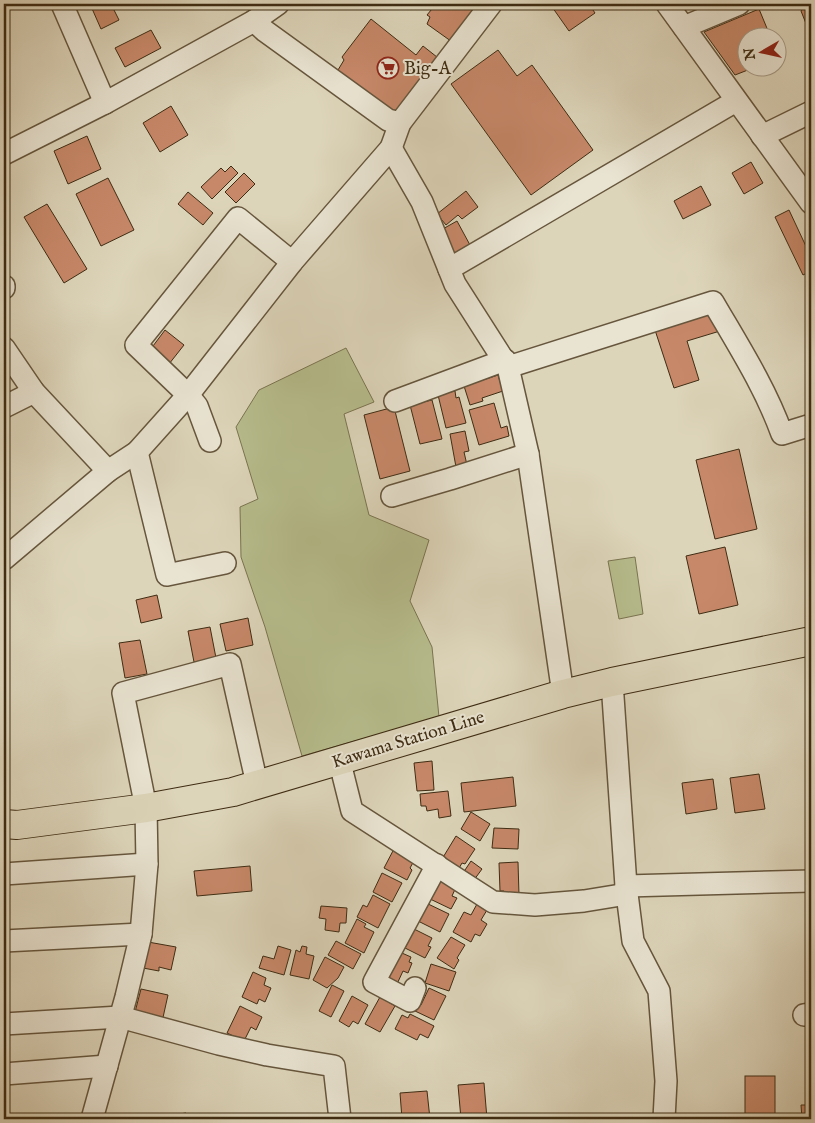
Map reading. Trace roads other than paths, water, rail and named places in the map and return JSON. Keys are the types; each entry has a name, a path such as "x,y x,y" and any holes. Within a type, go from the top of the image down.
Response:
{"main road":[{"name":"Kawama Station Line","path":"4,824 17,825 146,808 233,792 563,694 811,641"}],"street":[{"path":"62,4 105,103"},
{"path":"4,154 105,103 254,20 278,4"},
{"path":"4,559 108,471 137,452 188,395 292,262 391,148 400,123 492,4"},
{"path":"667,4 736,101 810,199"},
{"path":"684,27 739,4"},
{"path":"254,20 265,31 388,120 400,123"},
{"path":"449,269 736,101"},
{"path":"762,136 811,112"},
{"path":"391,148 422,202 454,284 506,363 528,454 563,694"},
{"path":"210,441 197,406 136,345 238,218 292,262"},
{"path":"395,401 506,363 713,302 773,409 782,434 811,425"},
{"path":"4,348 34,392 108,471"},
{"path":"4,407 34,392"},
{"path":"137,452 167,575 225,563"},
{"path":"392,496 528,454"},
{"path":"92,1119 141,934 147,864 146,808 123,693 230,664 257,784"},
{"path":"612,682 626,890 633,941 659,991 666,1081 664,1119"},
{"path":"339,759 352,811 493,902 536,905 584,901 626,890 811,881"},
{"path":"4,874 147,864"},
{"path":"415,988 410,1001 374,982 438,866"},
{"path":"4,941 141,934"},
{"path":"4,1024 120,1017 218,1044 334,1066 340,1119"},
{"path":"4,1074 107,1066"}],"place":[{"name":"Big-A","path":"388,68"}]}
